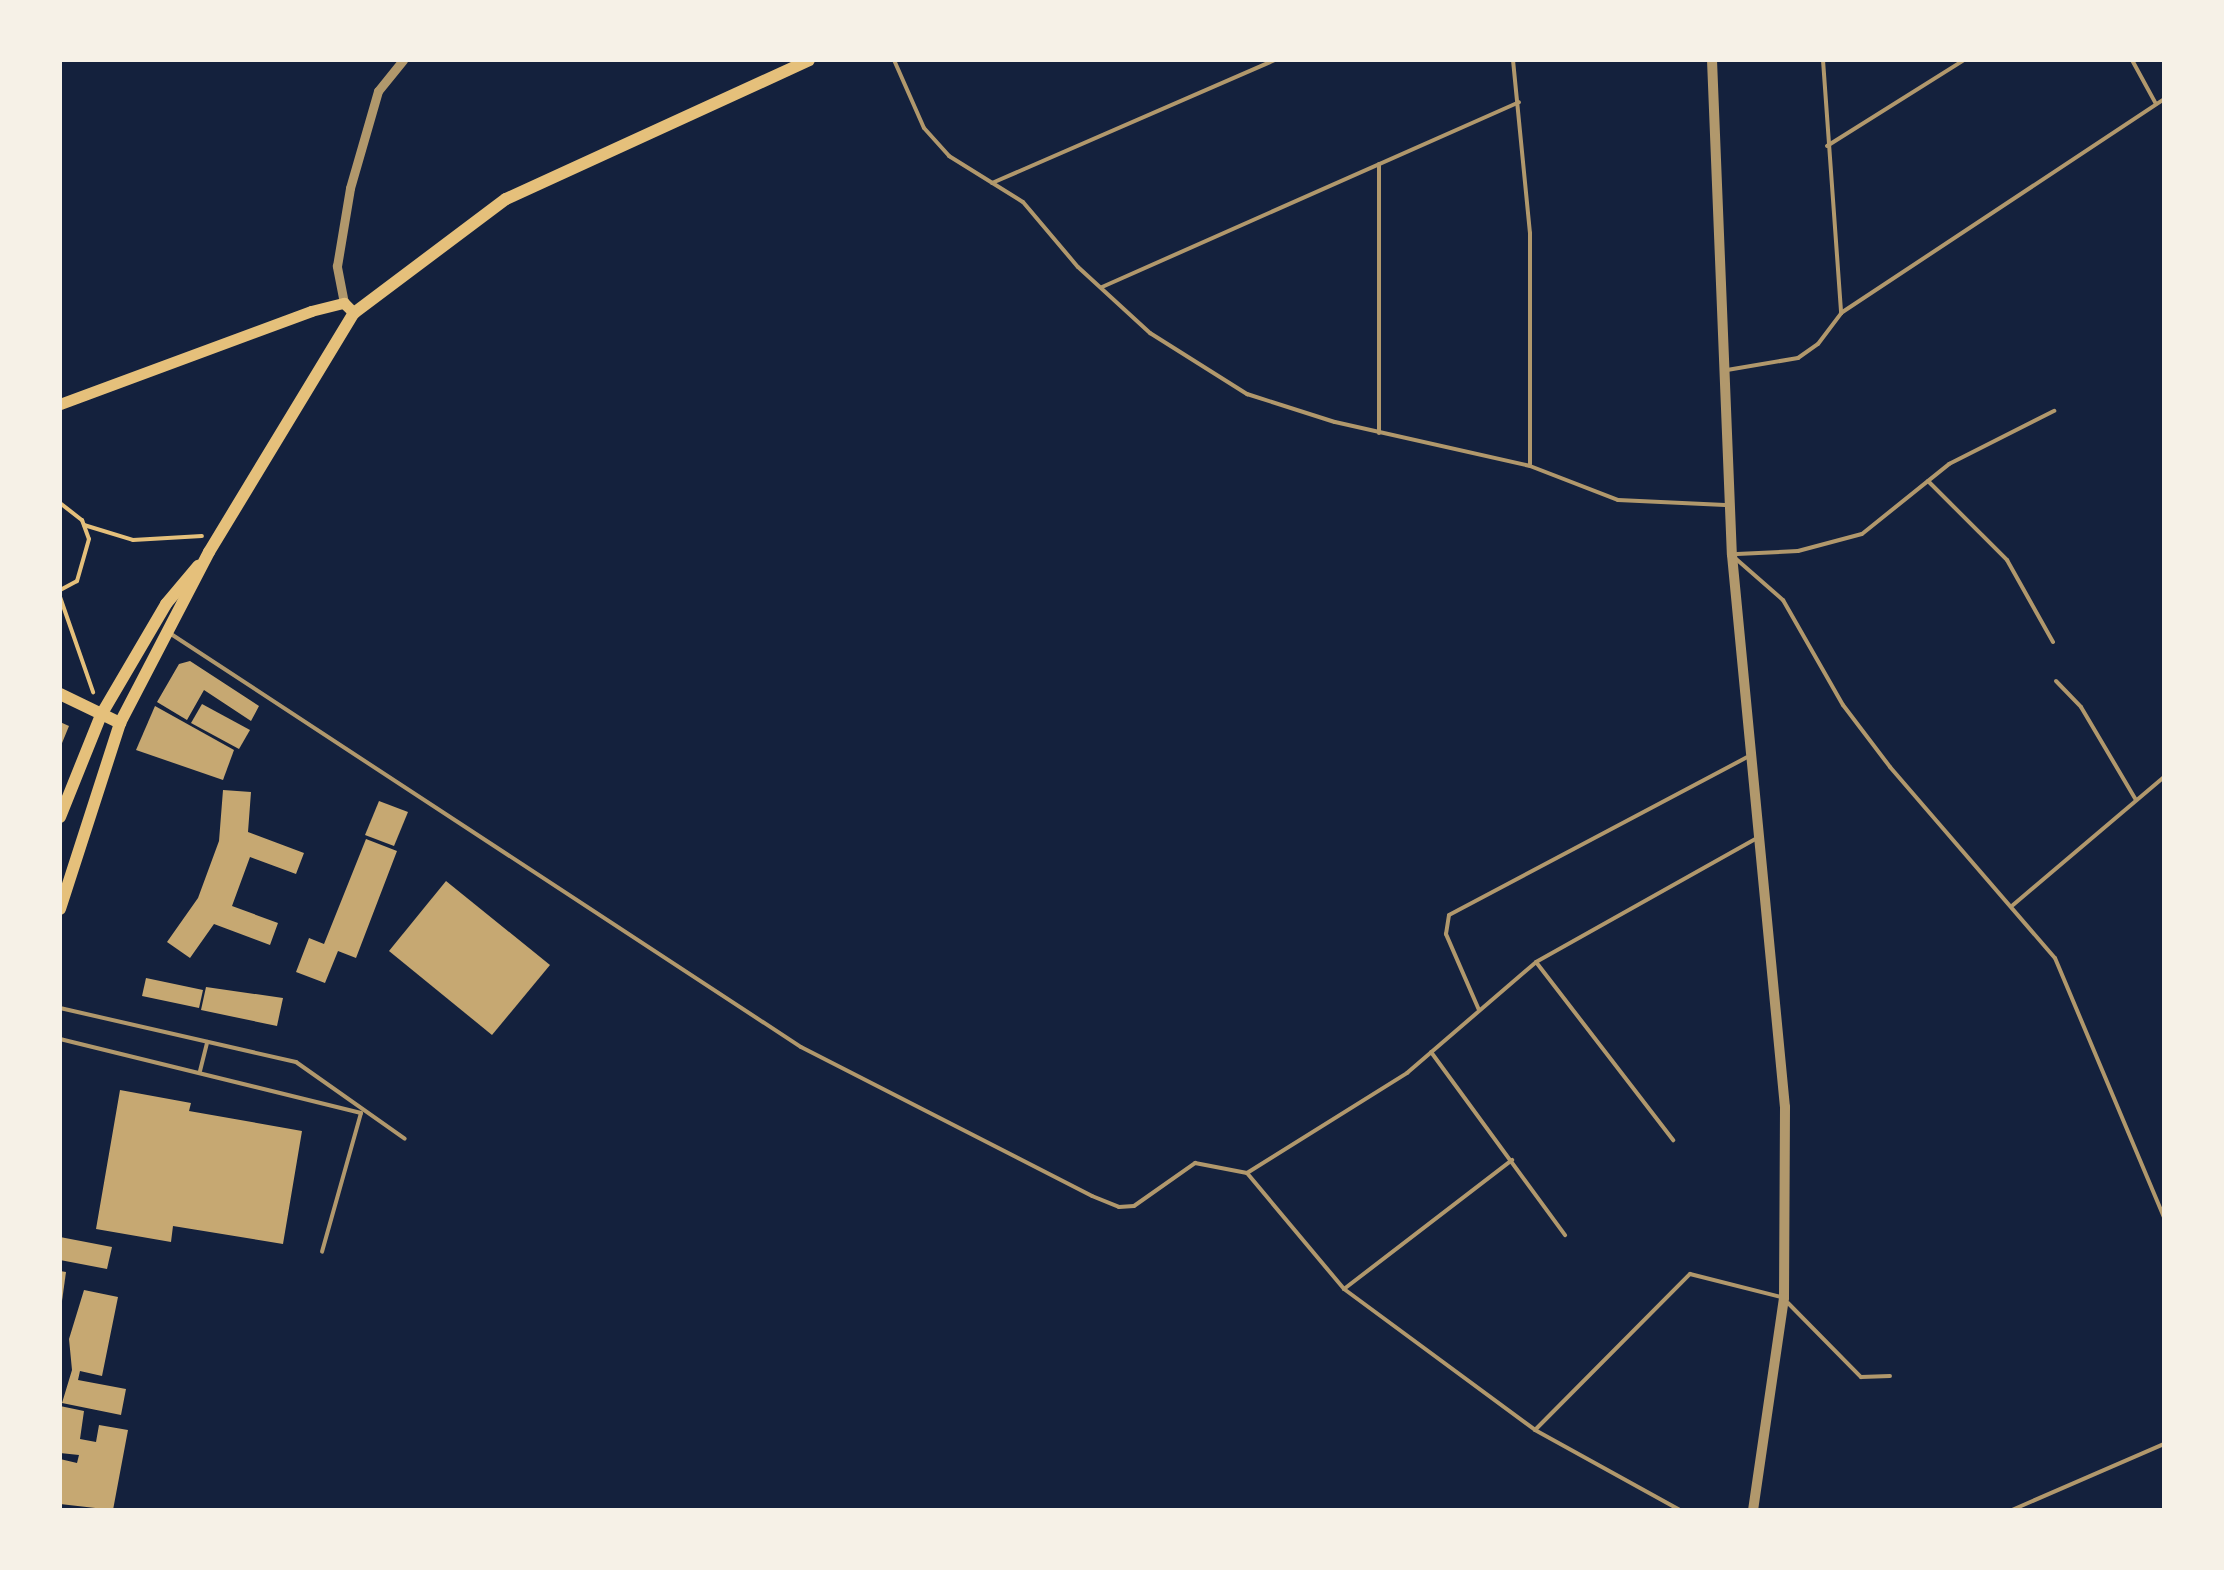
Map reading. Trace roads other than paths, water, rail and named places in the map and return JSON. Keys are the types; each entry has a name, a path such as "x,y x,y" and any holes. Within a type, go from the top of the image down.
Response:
{"main road":[{"path":"60,404 349,308 506,199 809,60"},
{"path":"60,909 120,723 210,552 349,308"},
{"path":"60,817 100,715 166,604 210,552"},
{"path":"60,694 120,723"}],"street":[{"path":"349,308 337,266 350,188 378,91 404,60"},
{"path":"780,60 794,66"},
{"path":"1712,60 1728,506 1758,837 1783,1034 1784,1298 1753,1510"}],"lane":[{"path":"894,60 924,128 949,156 1023,202 1101,287 1150,333 1246,394 1379,433 1530,466 1618,500 1728,506"},
{"path":"992,183 1276,60"},
{"path":"1513,60 1530,232 1530,466"},
{"path":"1823,60 1841,312"},
{"path":"1827,146 1964,60"},
{"path":"2132,60 2156,104"},
{"path":"1724,370 1798,358 1818,344 1841,312 2164,99"},
{"path":"1101,287 1518,102"},
{"path":"1379,164 1379,433"},
{"path":"1732,555 1798,551 1862,534 1974,449 2054,411"},
{"path":"1928,481 2007,560 2054,642"},
{"path":"1732,555 1783,600 1844,705 1890,768 2054,958 2164,1217"},
{"path":"170,634 801,1047 1092,1196 1118,1208 1134,1206 1195,1163 1247,1173 1344,1289 1535,1430 1680,1510"},
{"path":"2056,681 2090,720 2136,800"},
{"path":"1480,1010 1446,934 1448,915 1751,755"},
{"path":"2013,906 2164,777"},
{"path":"1247,1173 1431,1052 1536,962 1758,837"},
{"path":"1536,962 1673,1140"},
{"path":"60,1008 296,1062 404,1140"},
{"path":"60,1038 361,1112"},
{"path":"200,1073 207,1042"},
{"path":"1431,1052 1565,1235"},
{"path":"322,1252 361,1112"},
{"path":"1344,1289 1512,1160"},
{"path":"2156,1198 2164,1194"},
{"path":"1535,1430 1690,1274 1784,1298 1860,1377 1890,1376"},
{"path":"2012,1510 2164,1444"}]}
